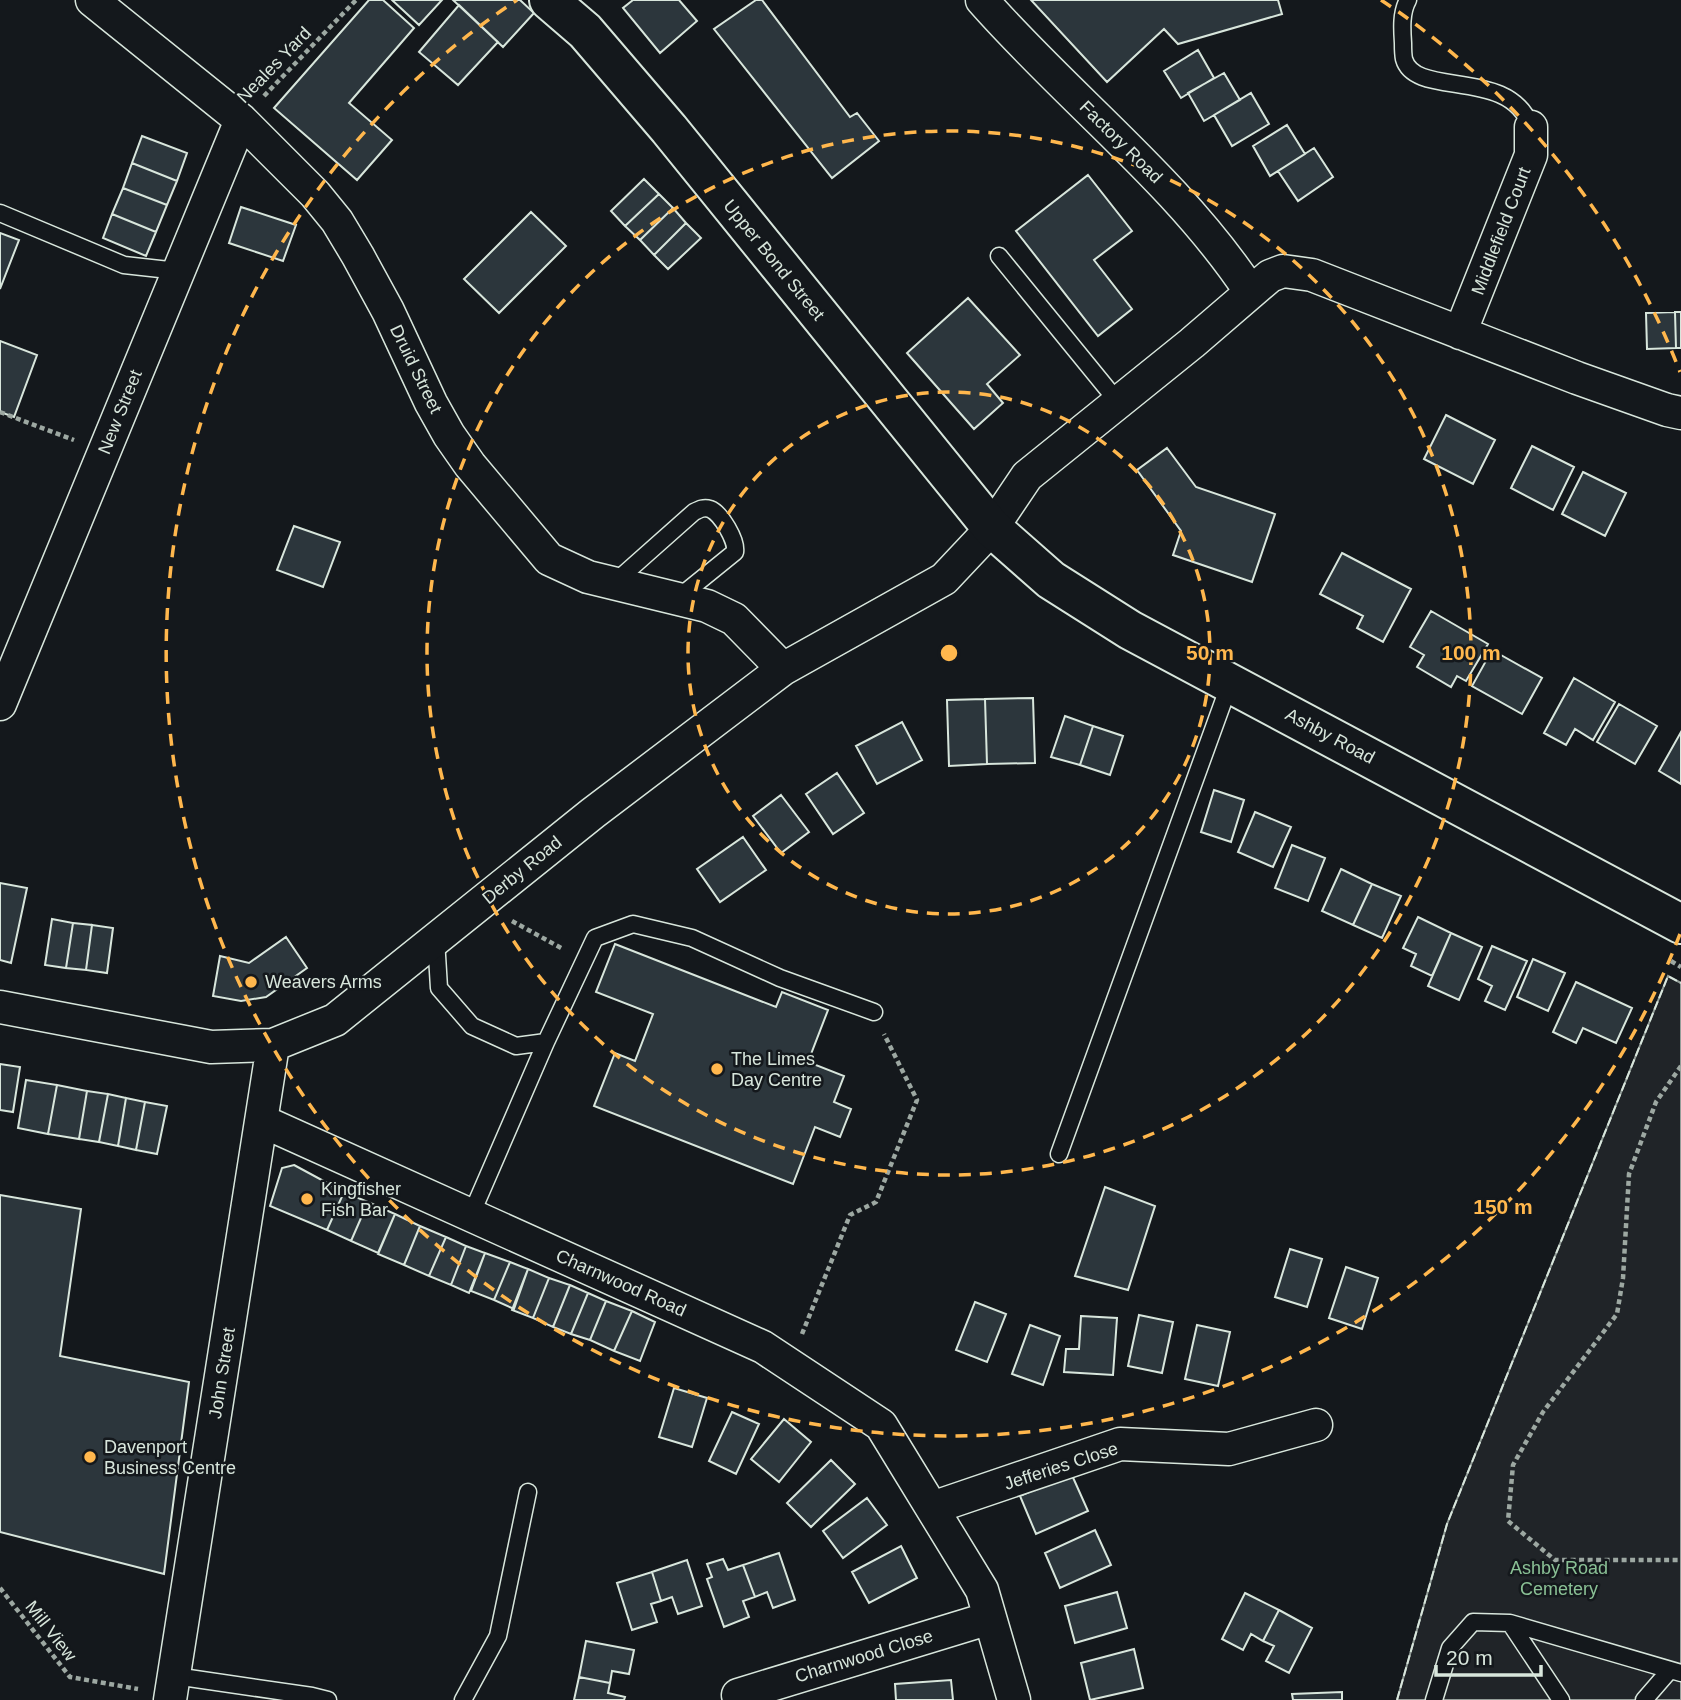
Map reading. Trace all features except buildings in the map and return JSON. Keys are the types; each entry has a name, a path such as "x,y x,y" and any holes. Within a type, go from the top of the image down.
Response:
{"main road":[{"name":"Upper Bond Street","path":"548,0 585,31 669,129 992,528"},
{"name":"Ashby Road","path":"992,528 1051,580 1130,629 1681,924"}],"street":[{"name":"Druid Street","path":"92,0 241,120 315,194 337,221 388,311 431,403 470,465 549,559 588,577 707,606 734,619 783,669"},
{"name":"Factory Road","path":"982,0 1014,37 1136,155 1192,215 1226,255 1250,291"},
{"name":"New Street","path":"0,704 241,120"},
{"name":"Middlefield Court","path":"1460,333 1531,155 1531,127"},
{"name":"Derby Road","path":"0,1007 212,1047 273,1045 335,1020 593,813 783,669 944,579 992,528 1027,476 1192,343 1250,291 1270,276 1283,271 1312,275 1637,400 1681,413"},
{"name":"John Street","path":"171,1690 273,1045"},
{"name":"Charnwood Road","path":"262,1121 763,1347 881,1425 982,1590 1014,1700"},
{"name":"Jefferies Close","path":"932,1508 1120,1444 1229,1449 1316,1425"},
{"name":"Charnwood Close","path":"738,1695 990,1618"}],"lane":[{"path":"1408,0 1402,30 1404,62 1418,76 1486,88 1514,101 1526,114 1531,127"},
{"path":"0,213 124,265 178,271"},
{"path":"999,256 1118,402"},
{"path":"614,583 694,512 708,508 716,512 735,540 736,552 677,599"},
{"path":"1059,1154 1230,683"},
{"path":"471,1215 546,1042 595,939 633,924 692,939 780,978 874,1012"},
{"path":"436,939 439,988 472,1026 516,1046 546,1042"},
{"path":"463,1700 498,1636 528,1492"},
{"path":"1434,1700 1450,1648 1473,1622 1510,1623 1675,1671"},
{"path":"1510,1623 1561,1700"},
{"path":"1644,1700 1675,1671"},
{"path":"171,1690 327,1700"}],"path":[{"name":"Neales Yard","path":"241,120 356,0"},
{"path":"0,412 104,452"},
{"path":"475,908 521,924 562,948 578,972"},
{"path":"789,1364 850,1215 876,1202 917,1100 874,1012"},
{"path":"1681,1066 1656,1102 1629,1174 1623,1278 1617,1314 1543,1412 1513,1465 1508,1521 1555,1560 1681,1560"},
{"name":"Mill View","path":"0,1588 70,1677 171,1690"}],"green space":[{"name":"Ashby Road Cemetery","path":"1668,976 1681,983 1681,1700 1397,1700 1447,1524"}],"fence":[{"path":"1397,1700 1447,1524 1668,976 1681,983"}],"place":[{"name":"Weavers Arms","path":"251,982"},
{"name":"The Limes Day Centre","path":"717,1069"},
{"name":"Kingfisher Fish Bar","path":"307,1199"},
{"name":"Davenport Business Centre","path":"90,1457"}]}
